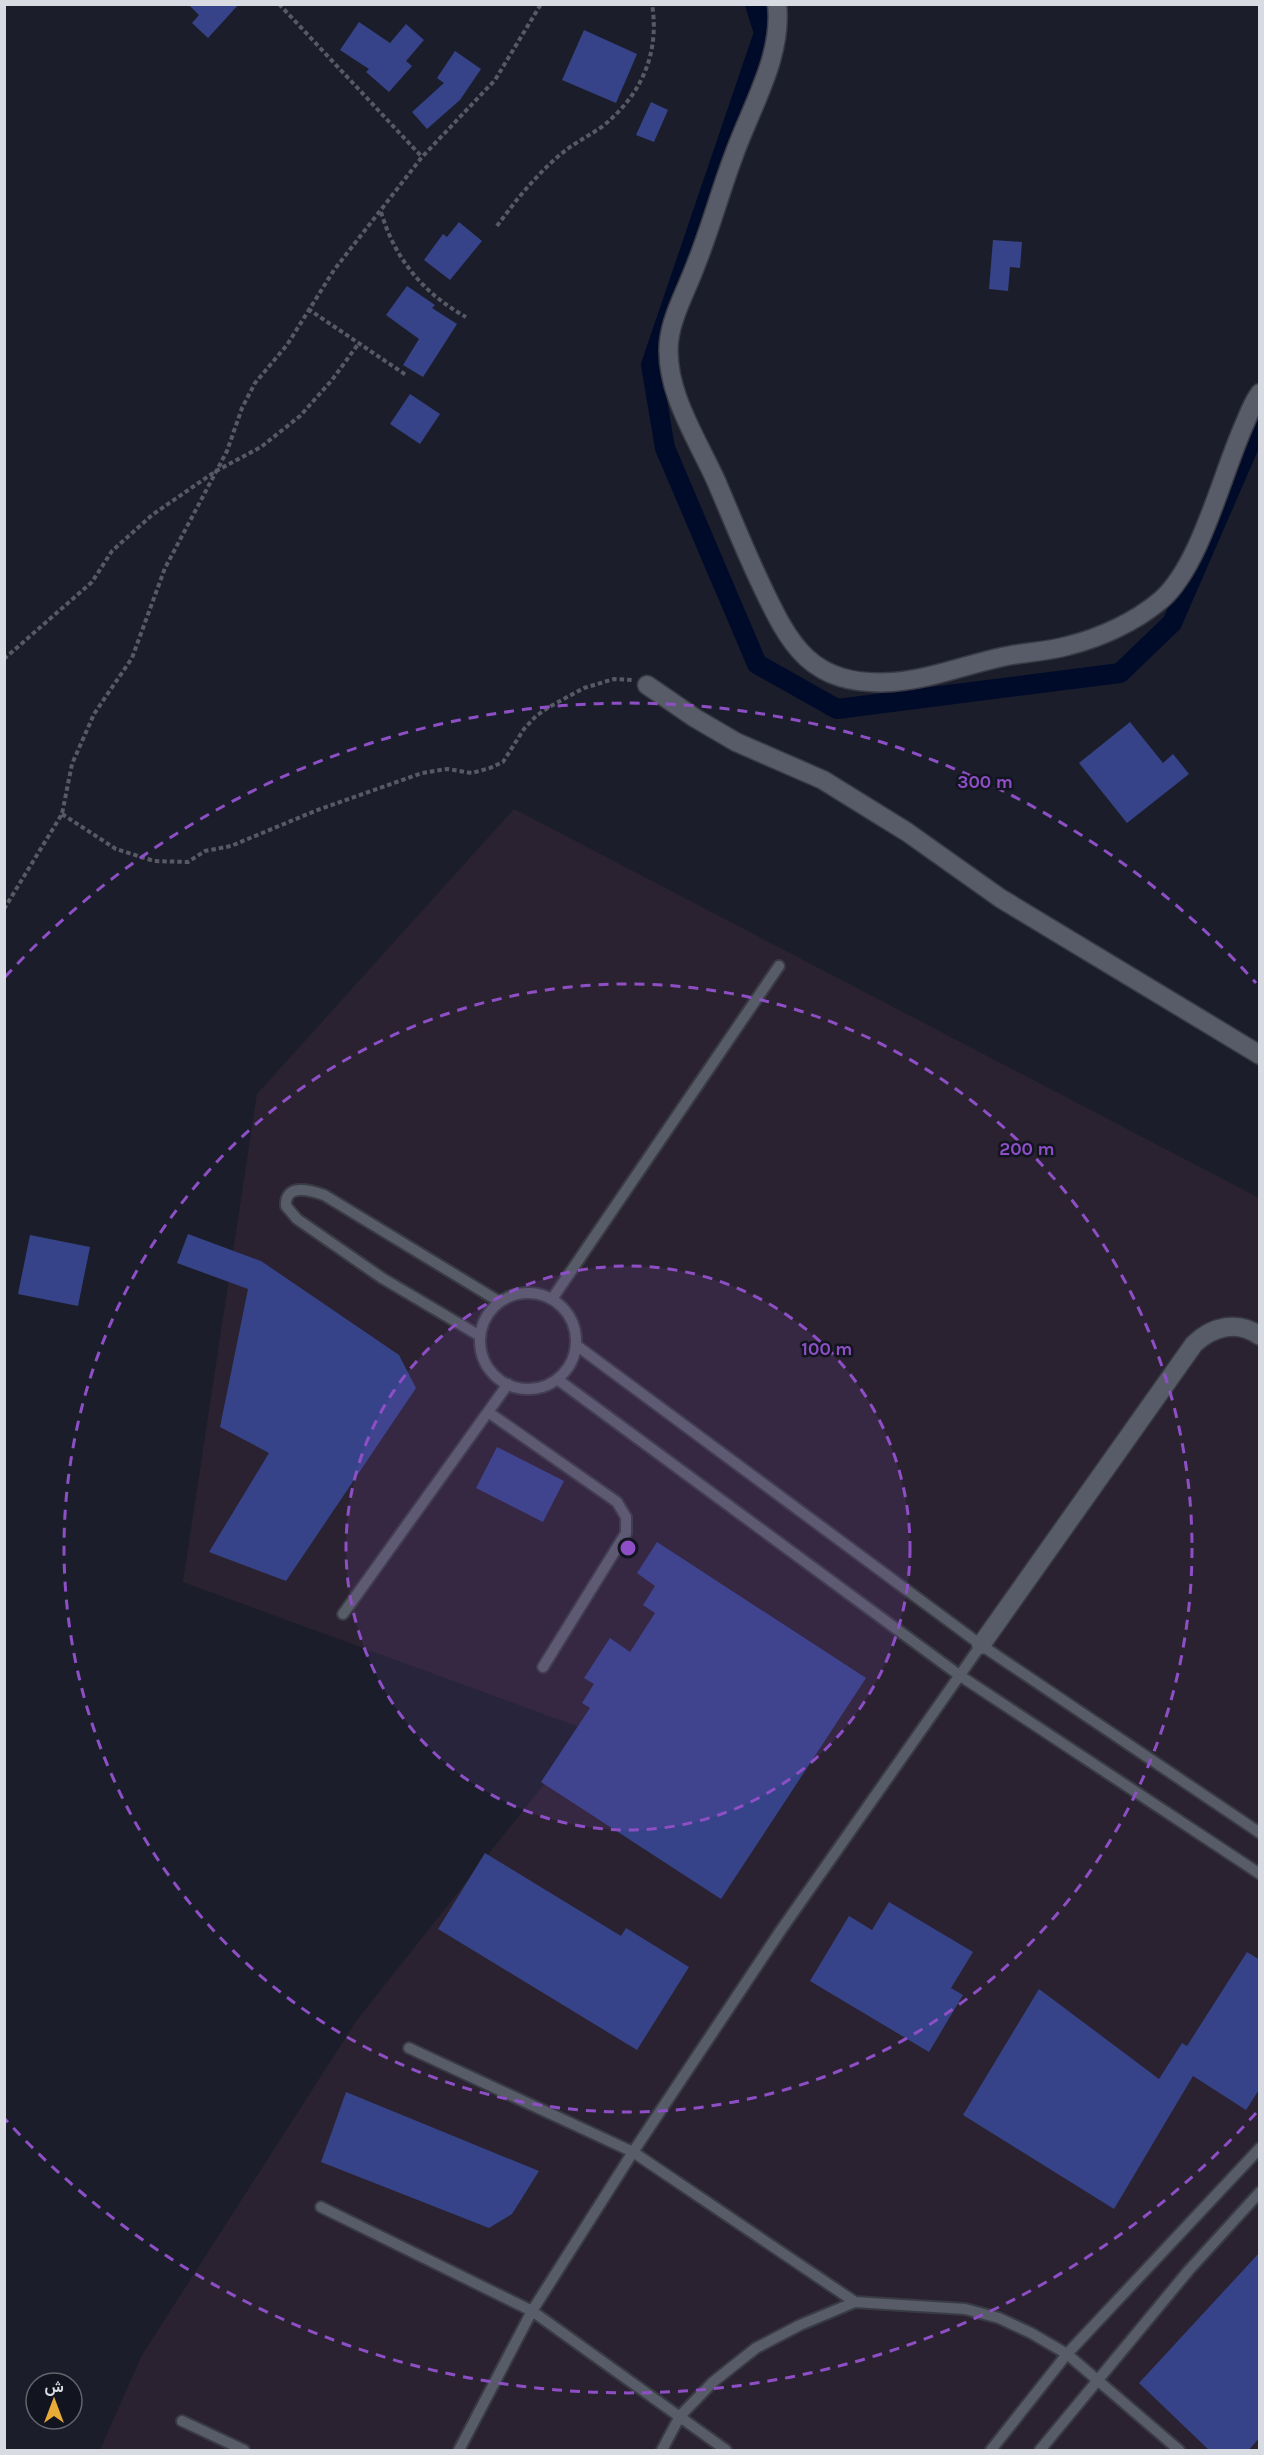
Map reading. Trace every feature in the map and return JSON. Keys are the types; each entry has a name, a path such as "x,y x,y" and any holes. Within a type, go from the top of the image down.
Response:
{"street":[{"path":"777,4 777,36 767,70 674,320 669,343 674,389 752,565 782,630 800,652 819,668 849,680 892,682 946,674 1001,657 1065,647 1100,636 1132,620 1159,602 1178,584 1197,545 1240,434 1260,393"},
{"path":"647,685 725,736 823,780 907,832 1000,898 1260,1055"},
{"path":"981,1645 1194,1344 1207,1333 1224,1327 1251,1330 1260,1336"}],"lane":[{"path":"552,1299 779,966"},
{"path":"480,1336 382,1278 297,1219 286,1206 287,1196 292,1191 301,1189 324,1195 500,1302"},
{"path":"535,1293 552,1299 566,1311 574,1327 576,1345 573,1358 567,1369 557,1379 542,1386 525,1388 508,1384 494,1374 483,1356 480,1336 483,1323 490,1311 500,1302 516,1294 535,1293"},
{"path":"576,1345 981,1645 1260,1833"},
{"path":"557,1379 959,1675 1260,1874"},
{"path":"343,1614 508,1384"},
{"path":"488,1412 617,1502 626,1517 626,1533 543,1667"},
{"path":"459,2451 532,2312 633,2152 781,1930 981,1645"},
{"path":"409,2048 633,2152 855,2302"},
{"path":"991,2451 1067,2354 1260,2148"},
{"path":"1040,2451 1189,2270 1260,2192"},
{"path":"321,2207 532,2312 726,2451"},
{"path":"662,2451 680,2416 713,2382 756,2348 800,2325 855,2302 964,2309 1010,2323 1067,2354 1179,2451"},
{"path":"182,2421 244,2451"}],"path":[{"path":"279,4 422,157"},
{"path":"4,909 62,814 72,764 94,714 132,658 165,568 227,451 242,408 255,383 286,345 334,270 422,157 495,80 541,4"},
{"path":"497,226 530,183 549,164 602,126 635,92 649,66 653,51 655,34 652,4"},
{"path":"381,211 393,244 412,274 437,298 466,316"},
{"path":"308,309 406,375"},
{"path":"4,659 92,582 111,551 131,532 216,471 261,447 300,416 332,380 359,343"},
{"path":"62,814 116,849 154,861 188,862 205,851 231,846 315,811 422,773 447,770 472,773 490,768 503,762 524,729 536,716 584,688 614,680 632,680 647,685"}],"shaded area":[{"path":"514,809 1259,1198 1259,2450 100,2450 142,2355 357,2020 587,1730 183,1582 257,1094"}],"building":[{"path":"188,4 239,4 208,38 192,23 199,15"},
{"path":"359,22 390,43 406,24 424,40 406,61 412,66 389,92 366,72 369,69 340,50"},
{"path":"584,30 637,54 616,103 562,80"},
{"path":"455,51 481,69 460,100 427,129 412,112 444,83 437,78"},
{"path":"651,102 668,110 654,142 636,135"},
{"path":"459,222 482,241 450,280 424,260 443,234 447,237"},
{"path":"993,240 1022,242 1020,268 1010,267 1008,291 989,289"},
{"path":"407,286 435,305 432,308 457,324 423,377 403,365 419,339 386,315"},
{"path":"410,394 440,414 420,444 390,424"},
{"path":"1130,722 1163,763 1173,754 1189,774 1127,823 1079,763"},
{"path":"188,1234 261,1261 399,1355 416,1388 286,1581 209,1552 269,1453 220,1427 248,1289 177,1263"},
{"path":"30,1235 90,1247 78,1306 18,1294"},
{"path":"497,1447 564,1481 543,1522 476,1488"},
{"path":"657,1542 866,1678 721,1899 541,1782 590,1708 582,1703 594,1684 584,1678 610,1638 630,1652 655,1613 643,1605 655,1586 637,1573"},
{"path":"485,1853 621,1936 626,1928 689,1967 637,2050 438,1929"},
{"path":"889,1902 973,1952 951,1988 963,1995 929,2052 810,1981 849,1916 872,1930"},
{"path":"1247,1952 1260,1960 1260,2088 1246,2110 1193,2076 1114,2209 963,2115 1039,1989 1159,2079 1182,2043 1187,2046"},
{"path":"346,2092 539,2171 512,2214 489,2228 321,2162"},
{"path":"1260,2252 1260,2437 1248,2451 1210,2451 1139,2383"}],"waterway":[{"path":"755,4 764,33 651,365 665,448 757,664 837,709 1120,673 1172,623 1260,421"}]}
